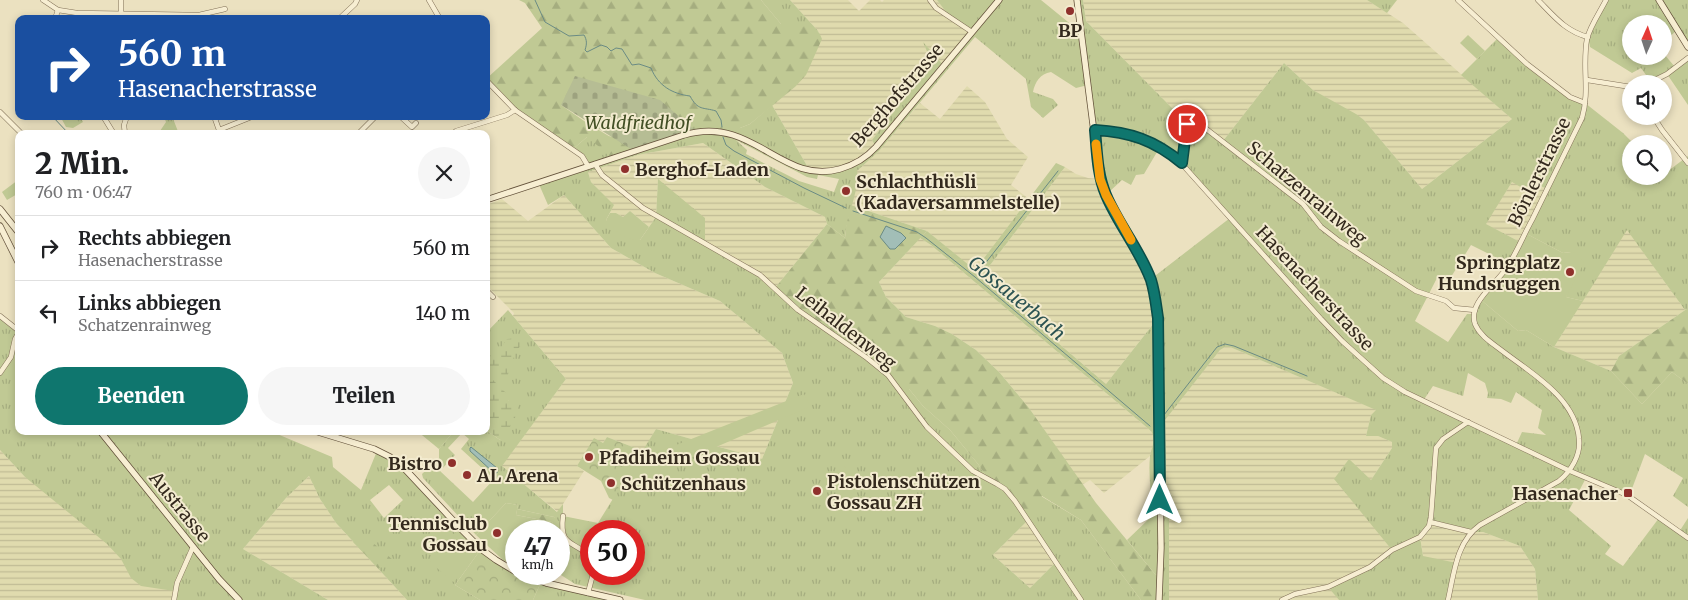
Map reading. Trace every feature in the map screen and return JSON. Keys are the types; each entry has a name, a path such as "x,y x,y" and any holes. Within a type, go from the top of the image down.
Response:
{"street":[{"path":"43,0 58,10 77,13 129,15"},
{"path":"120,14 121,0"},
{"path":"343,15 357,0"},
{"path":"428,0 437,15"},
{"path":"930,0 936,8 972,32"},
{"name":"Berghofstrasse","path":"490,199 684,135 706,131 734,135 787,163 810,171 829,171 848,166 860,161 872,152 999,0"},
{"path":"1076,0 1095,130 1100,179 1106,195 1142,259 1156,298 1161,548 1159,600"},
{"path":"1458,0 1527,64 1570,97 1585,103"},
{"path":"1538,0 1564,26 1575,34 1588,37"},
{"name":"Bönlerstrasse","path":"1475,310 1509,264 1582,118 1587,80 1586,55 1588,37 1606,0"},
{"path":"1659,0 1688,47"},
{"path":"208,15 225,9"},
{"path":"57,15 58,10"},
{"path":"1665,75 1688,58"},
{"path":"1587,80 1622,86"},
{"path":"490,84 515,110 582,156 588,166"},
{"path":"459,130 507,115 515,110"},
{"path":"0,112 18,130"},
{"path":"218,130 244,120"},
{"path":"362,130 372,120"},
{"path":"404,120 412,127 416,123"},
{"name":"Schatzenrainweg","path":"1182,163 1187,124 1190,120 1196,121 1303,204 1322,227 1338,241 1416,291 1446,301 1454,308 1475,310"},
{"path":"1659,125 1688,163"},
{"name":"Hasenacherstrasse","path":"1095,130 1128,134 1144,139 1160,147 1182,163 1342,341 1383,378 1405,392 1570,471 1627,495 1688,538"},
{"name":"Leihaldenweg","path":"595,164 602,175 643,208 760,275 798,310 888,375 927,426 973,471 1004,489 1015,501 1081,600"},
{"path":"0,209 15,228"},
{"path":"0,226 15,256"},
{"path":"490,294 493,297"},
{"path":"1448,600 1460,550 1471,532 1480,525 1553,486 1570,471 1580,443 1576,424 1558,395 1480,333 1475,322 1475,310"},
{"path":"0,316 15,329"},
{"path":"0,374 11,357 15,339"},
{"path":"1282,600 1295,594 1328,587 1358,574 1392,550 1420,537 1430,522 1436,448 1443,439 1468,422"},
{"name":"Austrasse","path":"103,435 227,589 239,600"},
{"path":"327,435 382,453 404,468 481,549 505,565"},
{"path":"563,516 561,528 564,538 580,550"},
{"path":"1430,522 1471,532"},
{"path":"174,600 177,582 194,547"},
{"path":"554,585 608,599 620,600"},
{"path":"588,593 590,585"}],"shaded area":[{"path":"790,0 848,0 859,11 870,0 880,0 882,2 884,0 937,0 949,16 972,32 944,67 924,44 931,60 872,140 876,147 848,166 810,171 772,105 795,87 819,32"},
{"path":"1083,0 1367,0 1403,23 1512,119 1422,189 1364,120 1313,90 1284,63 1223,141 1172,108 1086,21"},
{"path":"967,86 985,102 1007,139 1028,157 1011,185 1029,199 975,271 927,231 851,205 857,171 879,151 920,103 940,119"},
{"path":"703,143 765,187 825,217 827,224 775,288 705,244 658,180 656,217 649,227 630,211 623,217 616,213 610,213 613,205 591,182 588,172 637,155"},
{"path":"1065,167 1076,174 1100,179 1151,279 1158,318 1106,384 981,277"},
{"path":"1512,182 1532,182 1547,189 1520,242 1485,224"},
{"path":"564,195 611,248 655,273 720,301 782,353 793,383 762,459 656,429 643,451 607,437 603,443 577,466 584,471 558,512 501,466 566,379 513,316 514,313 490,289 490,204 502,199 528,221"},
{"path":"1627,229 1685,310 1619,356 1611,371 1554,347"},
{"path":"920,238 931,245 1151,431 1154,435 1154,444 1150,456 1104,493 1090,480 1082,485 1029,408 1000,373 976,350 952,334 935,326 906,317 886,297 879,282"},
{"path":"1230,347 1377,410 1371,415 1366,436 1378,436 1392,442 1392,448 1371,480 1392,550 1370,567 1329,587 1339,600 1169,600 1169,498 1172,495 1166,487 1165,419 1220,350"},
{"path":"0,450 25,477 193,547 174,600 0,600"},
{"path":"309,476 320,499 336,523 407,600 328,600 243,549 286,498"},
{"path":"1028,520 1056,562 1030,588 993,555"},
{"path":"1430,522 1471,532 1483,532 1520,546 1535,569 1538,600 1448,600 1423,556 1420,537"}],"green space":[{"path":"519,0 761,0 781,24 805,24 811,26 819,33 822,39 806,75 795,87 750,124 740,128 734,135 697,132 561,105 634,151 613,158 587,137 573,149 515,110 490,83 490,75 542,28 525,3"},
{"path":"761,0 790,0 819,32 806,26 781,24"},
{"path":"937,0 1041,0 1073,26 1080,25 1077,0 1083,0 1086,21 1172,108 1190,120 1196,121 1223,141 1284,63 1313,90 1364,120 1422,189 1512,119 1461,75 1498,38 1560,89 1585,103 1625,135 1622,135 1622,185 1672,185 1672,168 1688,156 1688,308 1685,310 1627,230 1583,301 1566,297 1571,252 1563,253 1525,233 1547,189 1532,182 1524,189 1512,182 1486,224 1520,242 1509,264 1471,245 1451,277 1437,278 1415,321 1448,342 1467,314 1474,314 1481,300 1518,331 1526,330 1554,347 1611,371 1642,404 1672,372 1688,384 1688,507 1673,496 1683,478 1645,454 1630,494 1586,478 1569,510 1611,546 1605,554 1623,566 1659,518 1679,532 1688,518 1688,600 1538,600 1535,569 1520,546 1483,532 1471,532 1430,522 1420,537 1423,556 1457,563 1448,600 1339,600 1328,587 1358,574 1392,550 1334,479 1349,459 1371,480 1392,448 1392,442 1378,436 1366,436 1371,415 1376,410 1230,347 1225,347 1220,350 1165,420 1166,487 1172,496 1169,498 1169,600 1159,600 1161,577 1155,574 1127,540 1152,516 1150,464 1154,441 1151,431 931,245 920,238 927,231 975,270 1056,163 1065,167 981,277 1106,384 1158,318 1151,279 1230,218 1191,173 1160,147 1144,174 1136,175 1131,185 1122,180 1109,192 1102,170 1100,135 1108,132 1095,130 1088,85 1076,88 1051,72 1041,77 1035,85 1033,92 1053,99 1058,105 1043,118 1031,107 1026,79 975,37 879,151 857,171 857,186 845,238 827,224 825,217 765,187 703,143 637,155 588,172 591,182 614,205 606,220 640,240 656,217 658,179 705,218 705,244 741,263 909,389 923,406 950,430 988,479 1041,496 1081,520 1141,600 645,600 575,584 570,581 570,520 556,520 554,517 517,509 518,505 506,503 476,535 423,478 422,474 439,458 439,449 451,435 460,435 448,448 455,455 440,471 473,502 494,479 461,449 469,439 464,435 490,435 490,433 500,440 509,401 490,379 490,329 508,310 566,379 502,466 557,512 563,504 563,516 583,520 580,520 580,585 645,585 645,520 600,520 656,429 762,459 793,383 782,353 720,301 655,273 611,248 564,195 548,205 538,182 588,166 586,160 573,149 587,137 684,135 740,128 750,124 772,105 810,171 841,169 876,147 872,140 931,61 923,42 944,66 972,32 949,16","holes":["736,140 807,177 817,179 818,175 839,179 834,192 799,181 746,154 747,150","1468,373 1485,383 1488,393 1487,398 1501,399 1511,403 1516,392 1542,410 1538,428 1546,435 1522,432 1516,445 1423,401 1433,386 1463,396","1028,520 1056,562 1030,588 993,555"]},
{"path":"1367,0 1397,0 1387,13"},
{"path":"1606,0 1688,0 1688,47 1677,30 1672,35 1672,15 1622,15 1622,65 1672,65 1672,63 1675,67 1688,58 1688,105 1672,81 1672,75 1646,75 1641,68 1632,73 1590,47 1588,37"},
{"path":"1468,35 1485,51 1477,59 1460,43"},
{"name":"Waldfriedhof","path":"575,76 660,100 697,132 634,151 561,105"},
{"path":"62,120 82,120 83,122 73,128 66,127"},
{"path":"165,120 174,120 177,130 161,130 166,122"},
{"path":"15,182 15,195 7,200 2,192"},
{"path":"851,205 927,231 879,282 886,297 906,317 935,326 952,334 976,350 1000,373 1029,408 1096,503 1155,574 1161,577 1159,600 1141,600 1081,520 1042,496 1040,508 1028,520 1005,489 988,479 950,430 923,406 909,389 901,392 888,375 802,313 775,288 827,224 845,238"},
{"path":"630,211 649,227 640,240 625,237 606,220 610,213 616,213 623,217"},
{"path":"1525,233 1563,253 1577,253 1584,263 1566,297 1583,301 1554,347 1526,330 1518,331 1481,300 1504,272"},
{"path":"1688,308 1688,384 1672,372 1642,404 1611,371 1619,356"},
{"path":"0,316 15,328 15,435 280,435 332,457 333,467 361,490 377,451 390,457 481,549 455,585 480,600 407,600 336,523 320,499 309,476 286,498 243,549 328,600 174,600 174,591 141,586 131,578 121,559 107,544 25,477 0,450","holes":["389,485 403,500 384,518 370,500"]},
{"path":"515,338 525,341 516,351 505,383 490,366 490,364 507,339"},
{"path":"490,377 506,393 509,401 517,401 518,407 510,427 500,440 490,433"},
{"path":"804,394 811,406 619,489 614,478 619,476 616,469"},
{"path":"422,435 451,435 439,449"},
{"path":"607,437 643,451 613,500 609,498 601,481 577,466 594,438 603,443"},
{"path":"843,465 846,468 823,492 817,486 829,474 832,477"},
{"path":"506,503 518,505 516,515 542,520 505,520 505,561 476,535"},
{"path":"517,509 554,517 557,520 542,520 516,515"},
{"path":"458,530 477,551 453,582 430,562"},
{"path":"366,537 393,560 385,567 378,568 353,542"},
{"path":"481,549 505,565 505,585 540,585 533,600 480,600 455,585"},
{"path":"540,585 554,585 620,600 533,600"}],"water":[{"path":"886,226 901,233 906,238 895,249 890,249 880,237"},
{"path":"471,447 497,468 497,473 493,472 470,451"}],"waterway":[{"name":"Gossauerbach","path":"535,0 545,22 569,36 584,35 586,39 585,50 587,52 601,45 611,51 616,48 622,49 632,65 639,64 651,68 658,80 667,88 690,96 701,108 716,111 721,120 722,127"},
{"path":"56,120 65,130"},
{"name":"Gossauerbach","path":"723,137 726,145 734,151 846,208"},
{"path":"980,270 1058,171"},
{"name":"Gossauerbach","path":"853,211 917,232 926,238 975,277 1150,426"},
{"name":"Gossauerbach","path":"1164,415 1217,347 1225,344 1307,376"}],"slow traffic":[{"path":"1096,144 1100,179 1114,211 1131,240"}],"place":[{"name":"BP","path":"1070,11"},
{"name":"Berghof-Laden","path":"625,169"},
{"name":"Schlachthüsli (Kadaversammelstelle)","path":"846,191"},
{"name":"Springplatz Hundsruggen","path":"1570,272"},
{"name":"Pfadiheim Gossau","path":"589,457"},
{"name":"Bistro","path":"452,463"},
{"name":"AL Arena","path":"467,475"},
{"name":"Schützenhaus","path":"611,483"},
{"name":"Pistolenschützen Gossau ZH","path":"817,491"},
{"name":"Hasenacher","path":"1628,493"},
{"name":"Tennisclub Gossau","path":"497,533"}],"route":[{"path":"1160,500 1158,318 1156,298 1142,259 1114,211 1100,179 1095,130 1128,134 1144,139 1160,147 1182,163 1187,124"}]}
